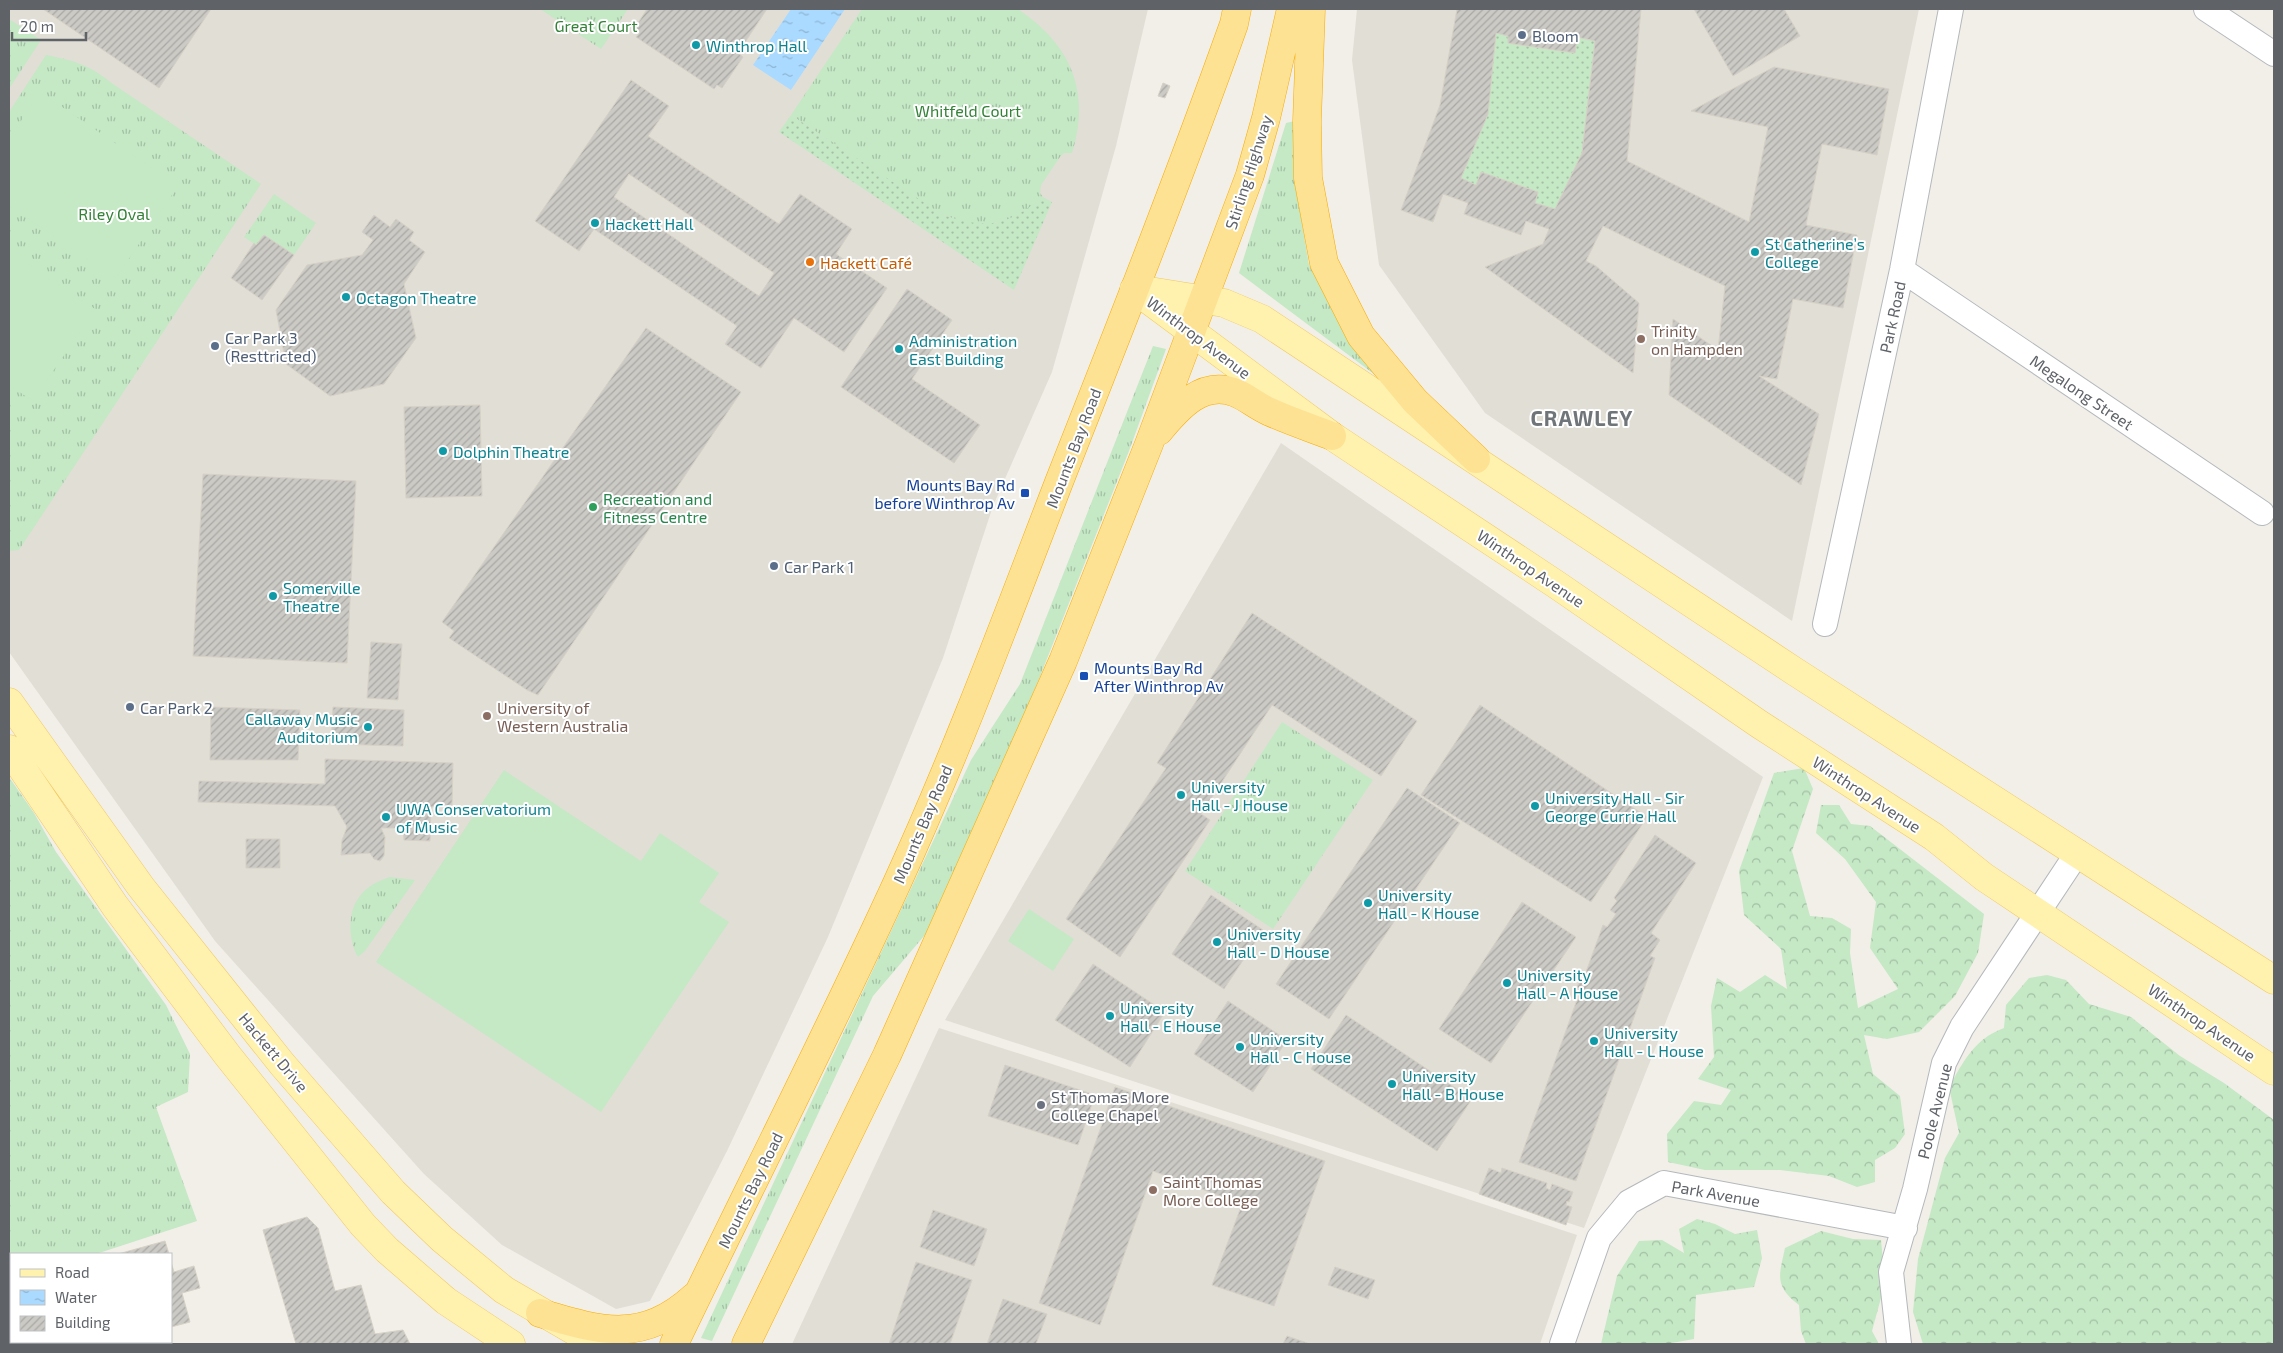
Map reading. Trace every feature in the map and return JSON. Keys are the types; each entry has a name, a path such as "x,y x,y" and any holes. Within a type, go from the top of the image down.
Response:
{"highway":[{"path":"1134,288 1198,126 1234,24 1237,9"},
{"name":"Stirling Highway","path":"1190,332 1250,175 1266,118 1291,9"},
{"path":"1311,9 1307,121 1308,178 1324,263 1361,336 1415,401 1476,459"},
{"name":"Mounts Bay Road","path":"674,1344 786,1117 902,872 998,642 1134,288"},
{"path":"746,1344 887,1055 974,864 1063,661 1149,444 1190,332"},
{"path":"1149,444 1171,416 1192,397 1209,390 1234,392 1269,412 1332,436"},
{"path":"540,1312 587,1327 609,1330 639,1328 664,1320 680,1310 700,1292"}],"main road":[{"name":"Winthrop Avenue","path":"1134,288 1224,303 1262,319 1794,671 2078,852 2274,980"},
{"name":"Winthrop Avenue","path":"1134,288 1190,332 1332,436 1557,585 1759,724 1934,837 1984,877 2036,913 2274,1071"},
{"name":"Hackett Drive","path":"9,702 141,887 282,1064 393,1192 472,1265 504,1290 597,1344"},
{"path":"9,749 115,906 228,1056 363,1225 387,1250 446,1301 511,1344"}],"street":[{"name":"Park Road","path":"1825,624 1902,270 1951,9"},
{"path":"2206,9 2274,54"},
{"name":"Megalong Street","path":"1902,270 2262,513"},
{"name":"Poole Avenue","path":"1899,1344 1892,1272 1905,1228 1944,1063 1962,1027 2078,852"},
{"name":"Park Avenue","path":"1562,1344 1599,1238 1629,1202 1664,1183 1905,1228"}],"shaded area":[{"name":"University of Western Australia","path":"9,9 1148,9 1116,146 1052,372 993,506 943,658 828,937 727,1151 650,1301 616,1309 502,1245 424,1174 215,941 9,652"},
{"name":"Trinity on Hampden","path":"1357,9 1919,9 1792,621 1485,413 1379,265 1352,60"},
{"path":"1281,443 1763,777 1584,1228 945,1020"},
{"name":"Saint Thomas More College","path":"939,1028 1305,1145 1577,1235 1540,1344 792,1344"}],"green space":[{"name":"Great Court","path":"540,9 628,9 601,49"},
{"name":"Whitfeld Court","path":"862,9 1018,9 1051,38 1063,54 1072,71 1079,109 1072,153 1064,153 1060,157 1041,185 1040,193 1043,197 1023,213 1004,221 983,225 964,222 943,215 791,115"},
{"path":"9,19 41,40 9,89"},
{"path":"1496,33 1508,36 1508,43 1574,53 1577,37 1595,41 1582,153 1555,209 1535,203 1538,192 1481,173 1476,185 1461,178"},
{"name":"Riley Oval","path":"46,55 66,59 97,72 261,184 19,550 9,551 9,112"},
{"path":"40,92 178,186 116,278 9,206 9,139"},
{"path":"791,115 943,215 972,223 985,224 1007,219 1018,214 1043,197 1052,202 1014,290 779,132"},
{"path":"1295,121 1296,188 1309,265 1346,333 1390,386 1239,273 1286,123"},
{"path":"274,194 316,223 294,255 264,235 256,245 244,237"},
{"path":"9,251 95,309 33,401 9,385"},
{"path":"1153,346 1166,349 1129,451 1039,679 953,881 930,929 873,996 712,1341 701,1338 971,760 1020,684"},
{"path":"1282,722 1373,780 1273,929 1185,871"},
{"path":"1804,768 1813,789 1792,851 1810,916 1832,918 1851,929 1850,953 1858,1008 1898,989 1870,948 1876,902 1845,859 1816,833 1821,805 1839,805 1851,824 1870,826 1984,914 1978,953 1955,996 1919,1032 1887,1039 1864,1035 1873,1074 1900,1096 1905,1134 1895,1148 1875,1160 1875,1182 1857,1187 1829,1176 1780,1170 1705,1170 1668,1162 1667,1134 1694,1101 1721,1105 1731,1090 1698,1079 1714,1057 1711,1006 1717,978 1740,992 1765,975 1787,989 1781,949 1744,915 1739,871 1774,773"},
{"path":"504,770 641,861 660,833 719,873 699,902 729,922 601,1112 376,962"},
{"path":"9,777 34,813 56,852 166,1005 190,1054 188,1092 156,1107 197,1221 99,1253 10,1253 9,1283"},
{"path":"390,877 415,880 365,951 358,957 352,943 350,926 356,902 366,889"},
{"path":"1029,909 1074,939 1053,971 1008,941"},
{"path":"2047,975 2066,980 2089,1004 2131,1017 2180,1056 2224,1083 2274,1120 2274,1344 1923,1344 1913,1312 1918,1259 1945,1158 1959,1133 1949,1087 1965,1060 1977,1045 1985,1038 2004,1028 2006,1005 2029,978"},
{"path":"1697,1219 1715,1224 1735,1234 1757,1230 1762,1258 1754,1287 1696,1295 1694,1339 1666,1344 1601,1344 1617,1276 1639,1241 1662,1240 1684,1253 1679,1229"},
{"path":"1821,1231 1853,1239 1881,1240 1885,1283 1872,1331 1879,1344 1806,1344 1801,1331 1799,1305 1785,1292 1780,1280 1780,1273 1785,1248"}],"water":[{"path":"791,9 845,9 791,90 753,65"},
{"path":"9,1294 10,1343 27,1344 9,1344"}],"building":[{"path":"43,9 211,9 159,88"},
{"name":"Winthrop Hall","path":"647,9 767,9 738,53 743,57 722,88 717,85 714,89 636,37 640,32 634,29"},
{"name":"St Catherine’s College","path":"1457,9 1641,9 1627,161 1749,222 1768,127 1691,111 1774,67 1889,89 1877,155 1822,144 1806,225 1857,235 1843,308 1793,299 1777,379 1759,376 1819,414 1801,485 1669,395 1673,319 1718,350 1725,286 1603,226 1586,261 1596,266 1639,303 1633,373 1485,267 1543,244 1549,229 1526,221 1521,235 1464,214 1468,203 1443,194 1433,222 1401,210 1440,105","holes":["1496,33 1508,36 1508,43 1575,53 1577,37 1595,41 1582,153 1555,209 1535,203 1538,192 1481,172 1476,185 1461,178 1488,114"]},
{"path":"1694,9 1784,9 1800,36 1733,76"},
{"name":"Hackett Hall","path":"631,80 669,106 648,136 779,224 800,194 852,229 836,254 887,288 844,352 794,318 761,368 725,344 737,326 594,229 579,251 535,221","holes":["629,174 774,273 759,296 614,197"]},
{"path":"1163,83 1170,86 1165,98 1158,96"},
{"name":"Octagon Theatre","path":"374,215 390,227 396,219 414,232 409,240 425,252 404,284 416,338 384,384 330,396 286,364 276,310 307,265 362,255 373,240 362,232"},
{"path":"264,235 294,255 262,300 231,278 254,243 256,245"},
{"name":"Administration East Building","path":"907,289 952,320 912,379 980,425 954,463 841,387"},
{"name":"Recreation and Fitness Centre","path":"646,328 741,392 538,695 527,690 449,638 454,631 442,622"},
{"name":"Dolphin Theatre","path":"480,405 482,496 406,498 404,407"},
{"name":"Somerville Theatre","path":"203,474 356,481 347,663 193,656"},
{"name":"University Hall - J House","path":"1252,613 1417,721 1381,776 1272,705 1201,814 1210,820 1120,957 1066,919 1166,768 1157,763"},
{"path":"371,642 402,644 398,700 367,698"},
{"name":"University Hall - Sir George Currie Hall","path":"1480,705 1647,817 1591,902 1421,795"},
{"path":"211,707 300,710 298,760 210,760"},
{"name":"Callaway Music Auditorium","path":"333,707 404,710 403,746 331,744"},
{"name":"UWA Conservatorium of Music","path":"325,759 453,763 452,807 431,807 430,841 404,840 403,828 381,828 385,837 384,856 380,861 374,859 370,853 341,855 342,840 347,827 335,806 198,802 199,781 325,784"},
{"name":"University Hall - K House","path":"1407,788 1460,823 1329,1019 1276,984"},
{"name":"University Hall - L House","path":"1655,835 1696,863 1651,933 1660,940 1650,956 1655,958 1576,1181 1519,1162 1579,994 1575,992 1579,982 1582,983 1603,925 1607,927 1616,914 1610,910 1617,901 1614,898"},
{"path":"246,839 280,839 280,868 246,868"},
{"name":"University Hall - D House","path":"1211,895 1263,930 1224,989 1172,954"},
{"name":"University Hall - A House","path":"1522,902 1576,937 1491,1063 1439,1029"},
{"name":"University Hall - E House","path":"1093,964 1165,1012 1130,1067 1055,1020"},
{"name":"University Hall - C House","path":"1228,1001 1287,1040 1253,1092 1194,1054"},
{"name":"University Hall - B House","path":"1346,1015 1472,1099 1437,1151 1311,1069"},
{"name":"St Thomas More College Chapel","path":"1005,1065 1095,1095 1078,1145 988,1116"},
{"path":"1115,1087 1325,1161 1274,1306 1212,1285 1242,1204 1153,1171 1100,1325 1039,1303"},
{"path":"1489,1168 1501,1173 1502,1168 1547,1183 1546,1188 1550,1190 1552,1184 1573,1192 1566,1205 1572,1207 1566,1225 1479,1194"},
{"path":"933,1210 987,1229 974,1266 920,1247"},
{"path":"307,1217 318,1228 335,1291 361,1285 375,1334 403,1330 410,1344 296,1344 263,1230"},
{"path":"165,1241 169,1253 122,1253"},
{"path":"916,1262 972,1280 950,1344 889,1344"},
{"path":"172,1265 174,1272 194,1266 200,1288 182,1293 190,1322 172,1327"},
{"path":"1335,1267 1375,1280 1368,1299 1328,1285"},
{"path":"1003,1299 1047,1314 1036,1344 987,1344"},
{"path":"1287,1336 1310,1344 1283,1344"},
{"path":"86,1343 114,1343 110,1344"}],"place":[{"name":"Bloom","path":"1522,35"},
{"name":"Winthrop Hall","path":"696,45"},
{"name":"Hackett Hall","path":"595,223"},
{"name":"St Catherine’s College","path":"1755,252"},
{"name":"Hackett Café","path":"810,262"},
{"name":"Octagon Theatre","path":"346,297"},
{"name":"Trinity on Hampden","path":"1641,339"},
{"name":"Car Park 3 (Resttricted)","path":"215,346"},
{"name":"Administration East Building","path":"899,349"},
{"name":"Dolphin Theatre","path":"443,451"},
{"name":"Mounts Bay Rd before Winthrop Av","path":"1025,493"},
{"name":"Recreation and Fitness Centre","path":"593,507"},
{"name":"Car Park 1","path":"774,566"},
{"name":"Somerville Theatre","path":"273,596"},
{"name":"Mounts Bay Rd After Winthrop Av","path":"1084,676"},
{"name":"Car Park 2","path":"130,707"},
{"name":"University of Western Australia","path":"487,716"},
{"name":"Callaway Music Auditorium","path":"368,727"},
{"name":"University Hall - J House","path":"1181,795"},
{"name":"University Hall - Sir George Currie Hall","path":"1535,806"},
{"name":"UWA Conservatorium of Music","path":"386,817"},
{"name":"University Hall - K House","path":"1368,903"},
{"name":"University Hall - D House","path":"1217,942"},
{"name":"University Hall - A House","path":"1507,983"},
{"name":"University Hall - E House","path":"1110,1016"},
{"name":"University Hall - L House","path":"1594,1041"},
{"name":"University Hall - C House","path":"1240,1047"},
{"name":"University Hall - B House","path":"1392,1084"},
{"name":"St Thomas More College Chapel","path":"1041,1105"},
{"name":"Saint Thomas More College","path":"1153,1190"}],"district":[{"name":"CRAWLEY","path":"1582,417"}]}
